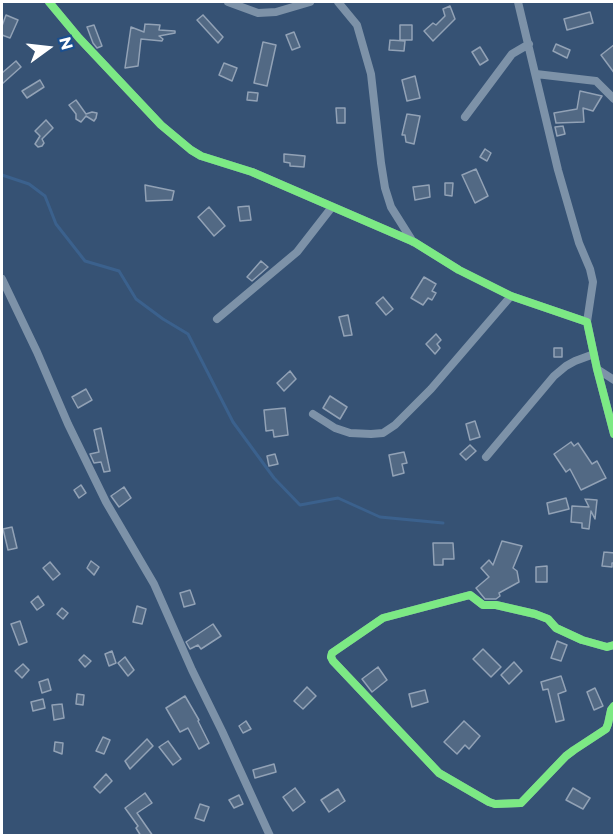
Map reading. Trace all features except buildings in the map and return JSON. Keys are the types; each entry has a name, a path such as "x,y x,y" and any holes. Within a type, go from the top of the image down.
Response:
{"street":[{"path":"49,2 79,38 161,125 201,156 252,172 414,242 459,270 511,296 587,322"},
{"path":"228,2 258,13 276,12 309,2"},
{"path":"338,2 357,25 371,74 381,163 391,207 414,242"},
{"path":"518,2 558,170 593,282 587,322 615,434"},
{"path":"465,117 512,54 529,44"},
{"path":"536,74 596,81 615,99"},
{"path":"217,319 297,252 332,207"},
{"path":"2,279 106,502 154,584 270,836"},
{"path":"313,414 334,428 350,433 383,433 395,425 431,389 511,296"},
{"path":"486,458 554,376 575,361 594,354"},
{"path":"597,369 612,375"},
{"path":"615,645 607,647 582,640 556,628 548,619 496,605 483,605 470,595 383,618 332,653 331,657 333,662 439,773 495,804 521,803 574,750 606,729 611,710 615,706"}],"waterway":[{"path":"2,175 29,184 45,196 56,224 85,261 119,271 136,299 188,334 233,422 274,478 300,505 338,498 380,517 443,523"}],"cycle path":[{"path":"49,2 79,38 161,125 201,156 252,172 414,242 459,270 511,296 587,322 614,434"},
{"path":"614,645 607,647 582,640 556,628 548,619 496,605 483,605 470,595 383,618 332,653 331,657 439,773 495,804 521,803 566,756 606,729 614,706"}]}
